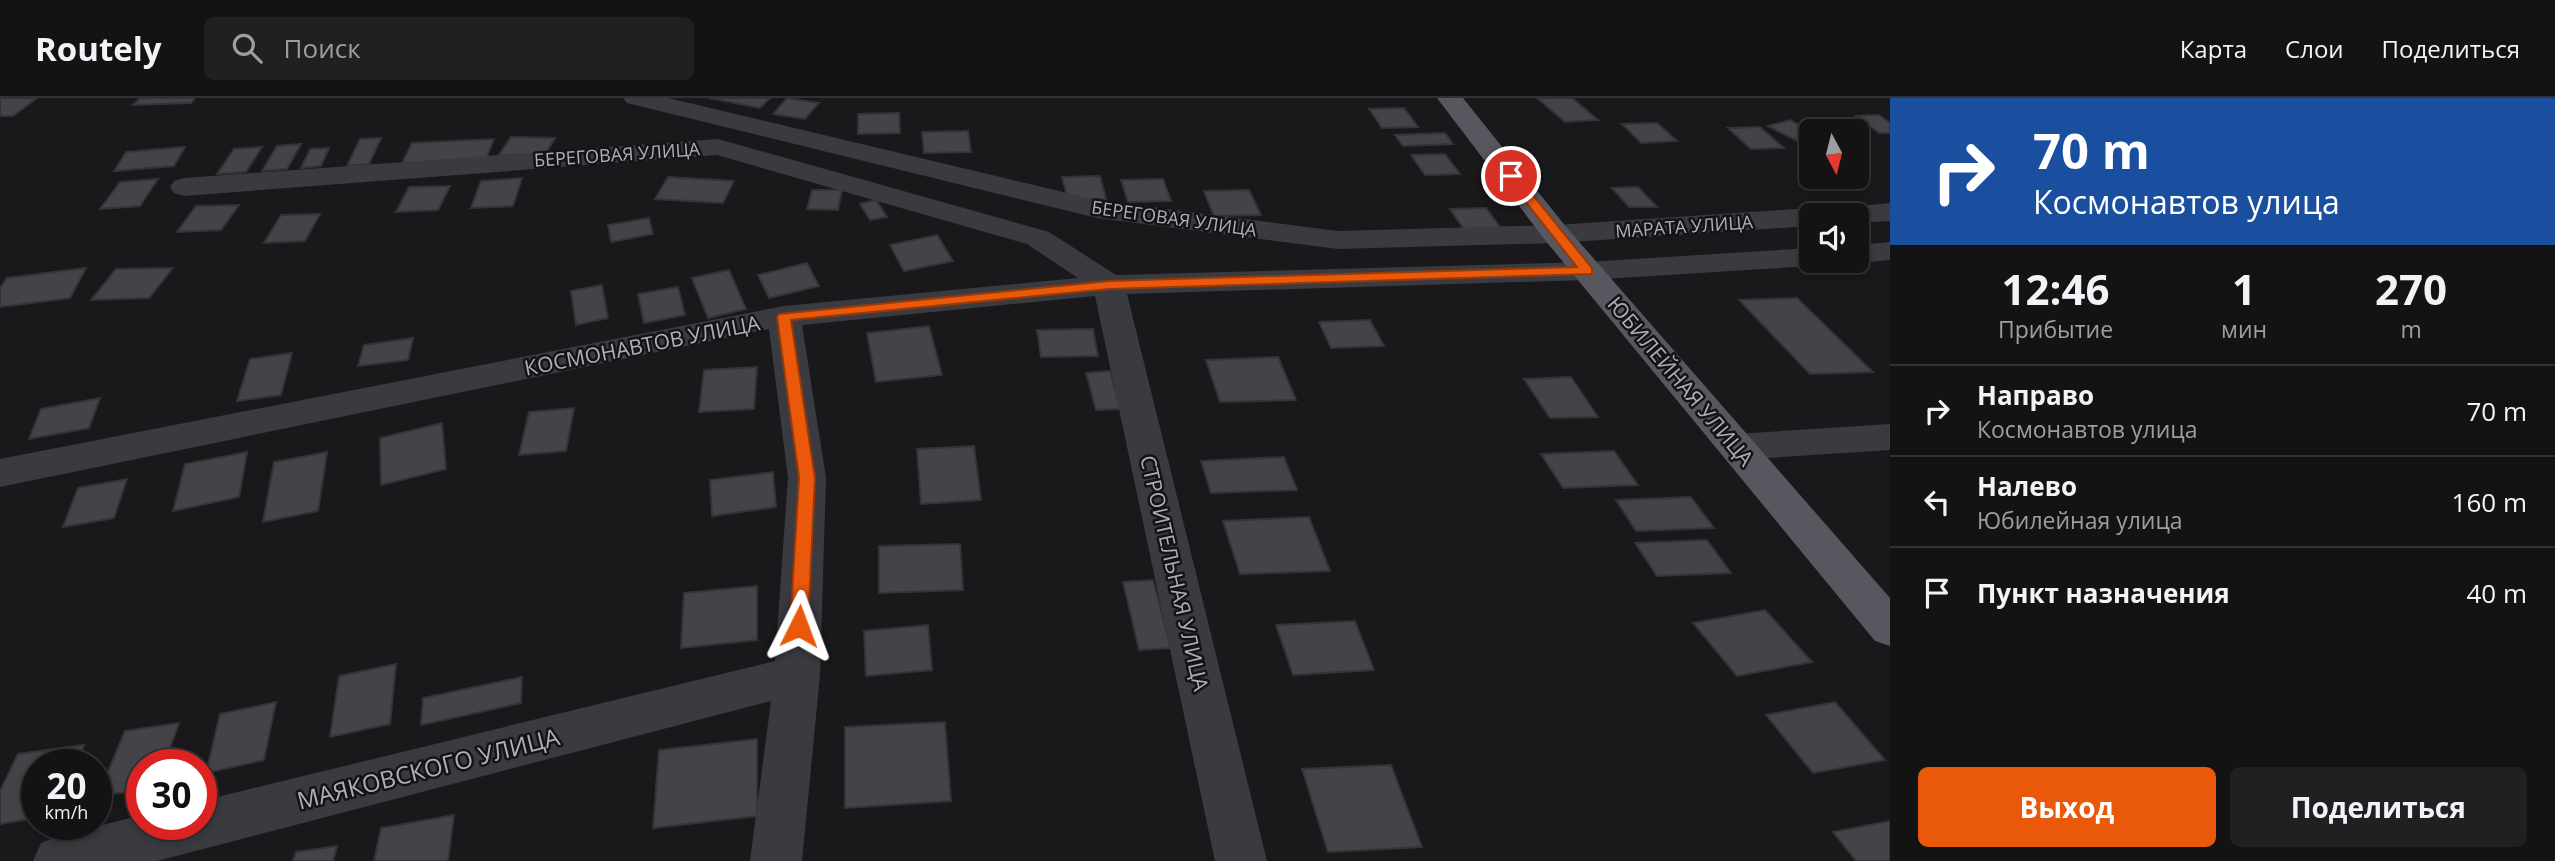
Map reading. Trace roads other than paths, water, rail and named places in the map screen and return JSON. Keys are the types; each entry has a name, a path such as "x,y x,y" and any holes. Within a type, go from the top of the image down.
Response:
{"main road":[{"name":"ЮБИЛЕЙНАЯ УЛИЦА","path":"1450,98 1556,234 1890,628"}],"street":[{"name":"БЕРЕГОВАЯ УЛИЦА","path":"636,98 1097,209 1338,240 1556,234"},
{"name":"БЕРЕГОВАЯ УЛИЦА","path":"184,187 718,147 1038,239 1109,285"},
{"path":"1869,213 1890,212"},
{"name":"МАРАТА УЛИЦА","path":"1556,234 1799,218"},
{"path":"1869,253 1890,251"},
{"name":"КОСМОНАВТОВ УЛИЦА","path":"0,473 784,317 1109,285 1587,271 1799,258"},
{"name":"СТРОИТЕЛЬНАЯ УЛИЦА","path":"1109,285 1241,861"},
{"path":"776,861 797,675 807,478 784,317"},
{"path":"1736,447 1890,437"},
{"name":"МАЯКОВСКОГО УЛИЦА","path":"59,861 797,675"}]}
